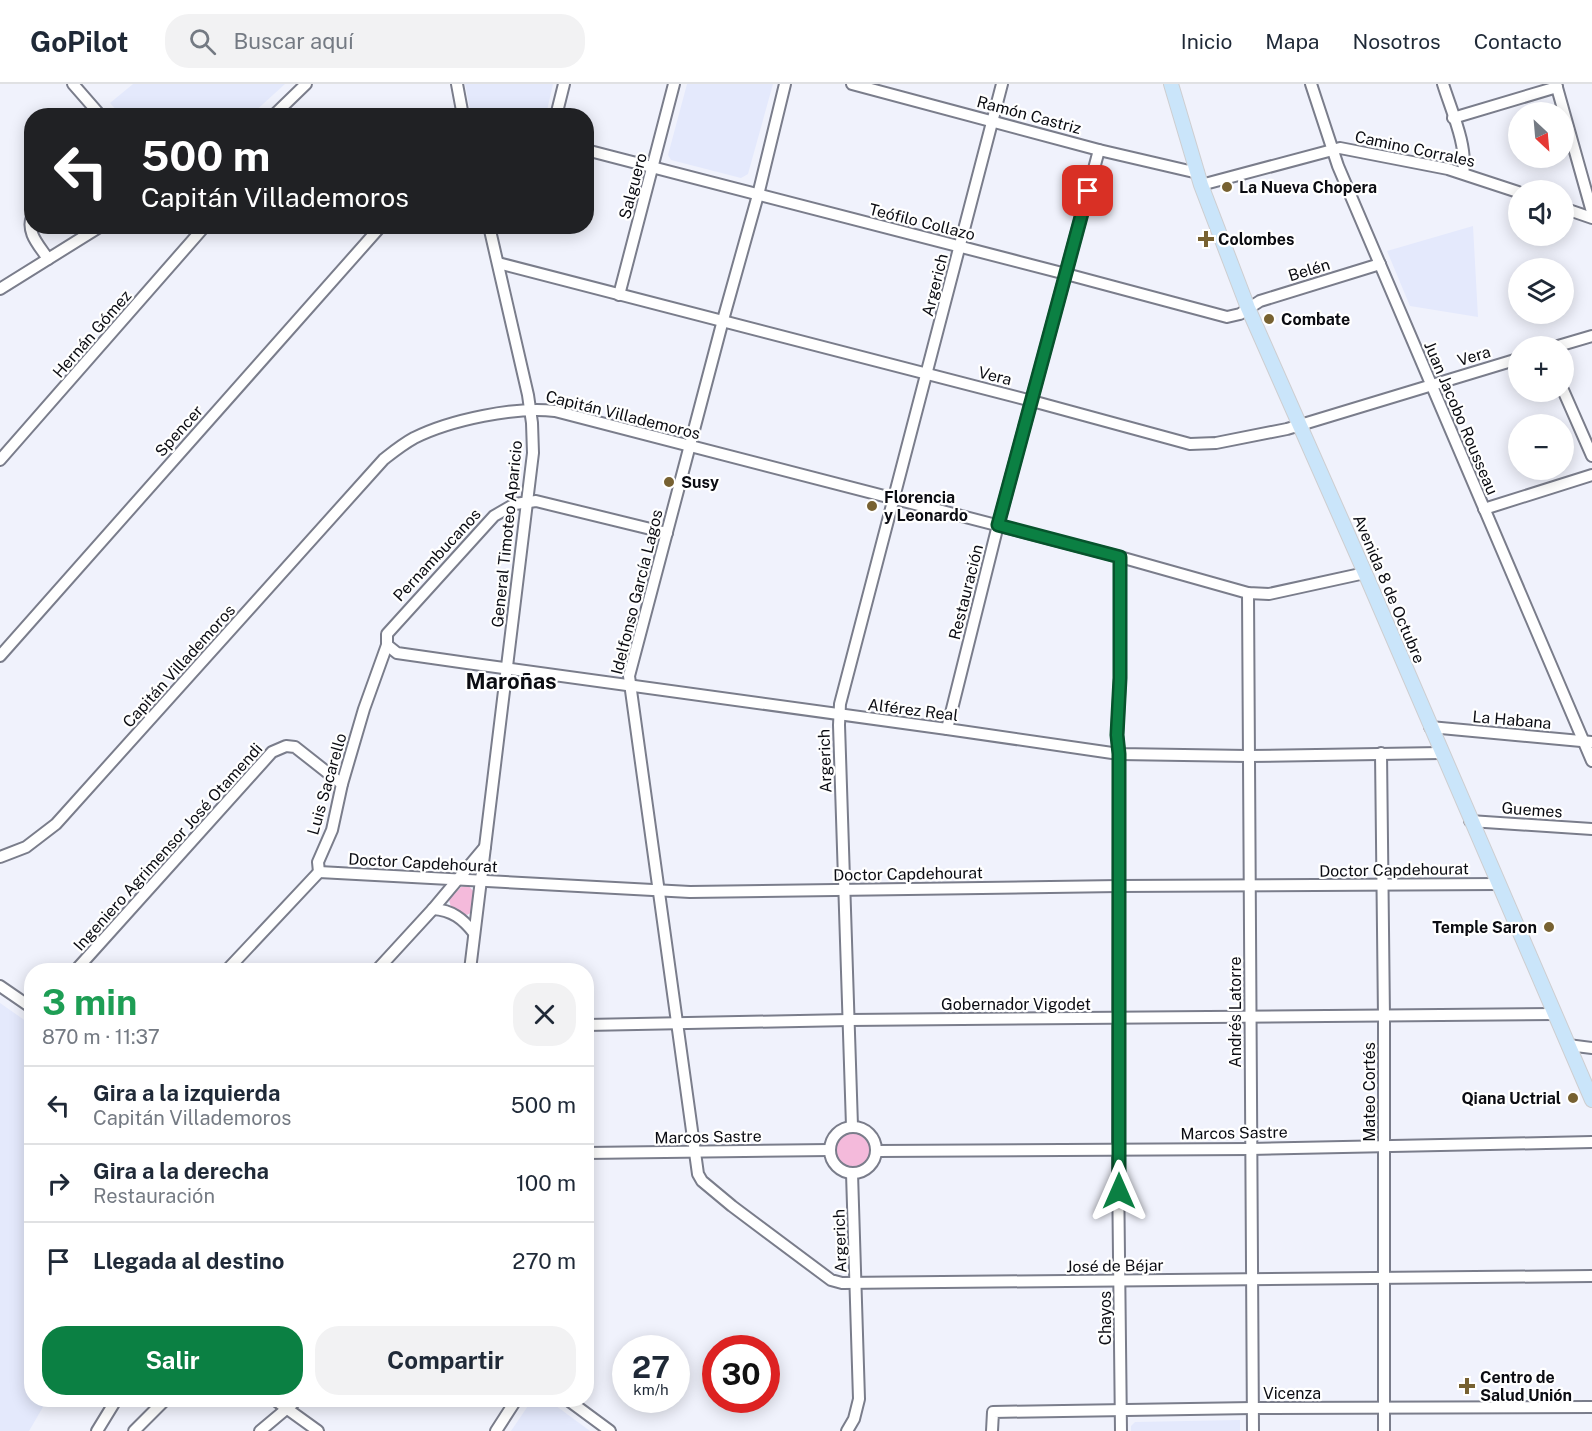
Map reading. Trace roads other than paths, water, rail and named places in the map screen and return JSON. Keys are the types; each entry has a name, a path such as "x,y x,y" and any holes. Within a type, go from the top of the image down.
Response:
{"main road":[{"name":"Avenida 8 de Octubre","path":"1171,84 1199,179 1248,308 1592,1100"}],"street":[{"path":"73,84 94,108"},
{"path":"281,108 306,84"},
{"path":"457,84 462,108"},
{"path":"558,108 564,84"},
{"name":"Salguero","path":"619,295 674,84"},
{"name":"Idelfonso García Lagos","path":"696,1152 629,676 758,195 785,84"},
{"name":"Ramón Castriz","path":"852,84 890,89 992,121 1199,179"},
{"name":"Argerich","path":"852,1126 839,715 1002,84"},
{"name":"Juan Jacobo Rousseau","path":"1311,84 1332,149 1484,510 1588,741 1592,761"},
{"path":"1443,84 1464,155 1463,174"},
{"path":"1453,117 1556,86 1592,212"},
{"name":"Camino Corrales","path":"1199,179 1340,148 1463,174 1508,189"},
{"name":"Restauración","path":"947,729 998,525 1099,150"},
{"name":"Teófilo Collazo","path":"594,152 1227,317 1233,317 1248,308"},
{"path":"1574,212 1592,218"},
{"path":"32,234 48,259"},
{"path":"0,289 88,234"},
{"name":"Hernán Gómez","path":"0,460 199,234"},
{"name":"Spencer","path":"0,656 374,234"},
{"name":"General Timoteo Aparicio","path":"471,963 534,453 530,408 491,234"},
{"name":"Vera","path":"498,264 723,320 1190,444 1216,443 1300,425 1508,362"},
{"name":"Belén","path":"1248,308 1260,301 1380,264"},
{"path":"1574,341 1592,336"},
{"path":"1568,402 1592,456"},
{"name":"Capitán Villademoros","path":"0,857 26,847 56,824 384,459 412,439 428,432 503,412 530,408 555,411 1120,557 1248,593 1269,594 1365,573"},
{"path":"1484,510 1592,475"},
{"path":"528,501 543,502 667,533"},
{"name":"Pernambucanos","path":"387,645 386,640 390,629 494,516 510,506 528,501"},
{"name":"Chayos","path":"1120,557 1120,678 1117,735 1119,754 1121,1431"},
{"name":"Andrés Latorre","path":"1248,593 1253,1431"},
{"name":"Alférez Real","path":"387,645 396,653 1119,754 1248,756 1441,753"},
{"name":"Luis Sacarello","path":"234,963 319,872 318,862 332,830 342,784 364,709 387,645"},
{"name":"La Habana","path":"1430,728 1588,741"},
{"name":"Ingeniero Agrimensor José Otamendi","path":"82,963 272,752 286,746 295,747 342,784"},
{"name":"Mateo Cortés","path":"1381,753 1384,1017 1384,1431"},
{"name":"Guemes","path":"1470,821 1592,829"},
{"path":"383,963 485,848"},
{"name":"Doctor Capdehourat","path":"319,872 660,891 1498,884"},
{"path":"433,909 446,910 456,915 474,933"},
{"path":"0,986 24,1002"},
{"name":"Gobernador Vigodet","path":"594,1025 849,1020 1554,1014"},
{"path":"1568,1045 1592,1048"},
{"path":"852,1126 860,1127 873,1136 877,1151 872,1164 859,1172 852,1173 845,1172 834,1163 830,1150 834,1137 839,1131 852,1126"},
{"name":"Marcos Sastre","path":"877,1151 1250,1149 1592,1142"},
{"name":"Marcos Sastre","path":"594,1153 830,1150"},
{"name":"José de Béjar","path":"696,1152 698,1174 702,1181 831,1280 842,1283 1384,1276 1592,1276"},
{"name":"Argerich","path":"847,1431 854,1419 859,1400 852,1173"},
{"path":"97,1431 112,1407"},
{"path":"134,1431 158,1407"},
{"path":"496,1431 511,1407"},
{"path":"577,1407 610,1431"},
{"name":"Vicenza","path":"992,1431 993,1412 1253,1408 1592,1407"},
{"path":"261,1431 287,1408 318,1431"}],"place":[{"name":"La Nueva Chopera","path":"1227,187"},
{"name":"Colombes","path":"1206,239"},
{"name":"Combate","path":"1269,319"},
{"name":"Susy","path":"669,482"},
{"name":"Florencia y Leonardo","path":"872,506"},
{"name":"Temple Saron","path":"1549,927"},
{"name":"Qiana Uctrial","path":"1573,1098"},
{"name":"Centro de Salud Unión","path":"1467,1386"}],"district":[{"name":"Maroñas","path":"511,681"}]}
